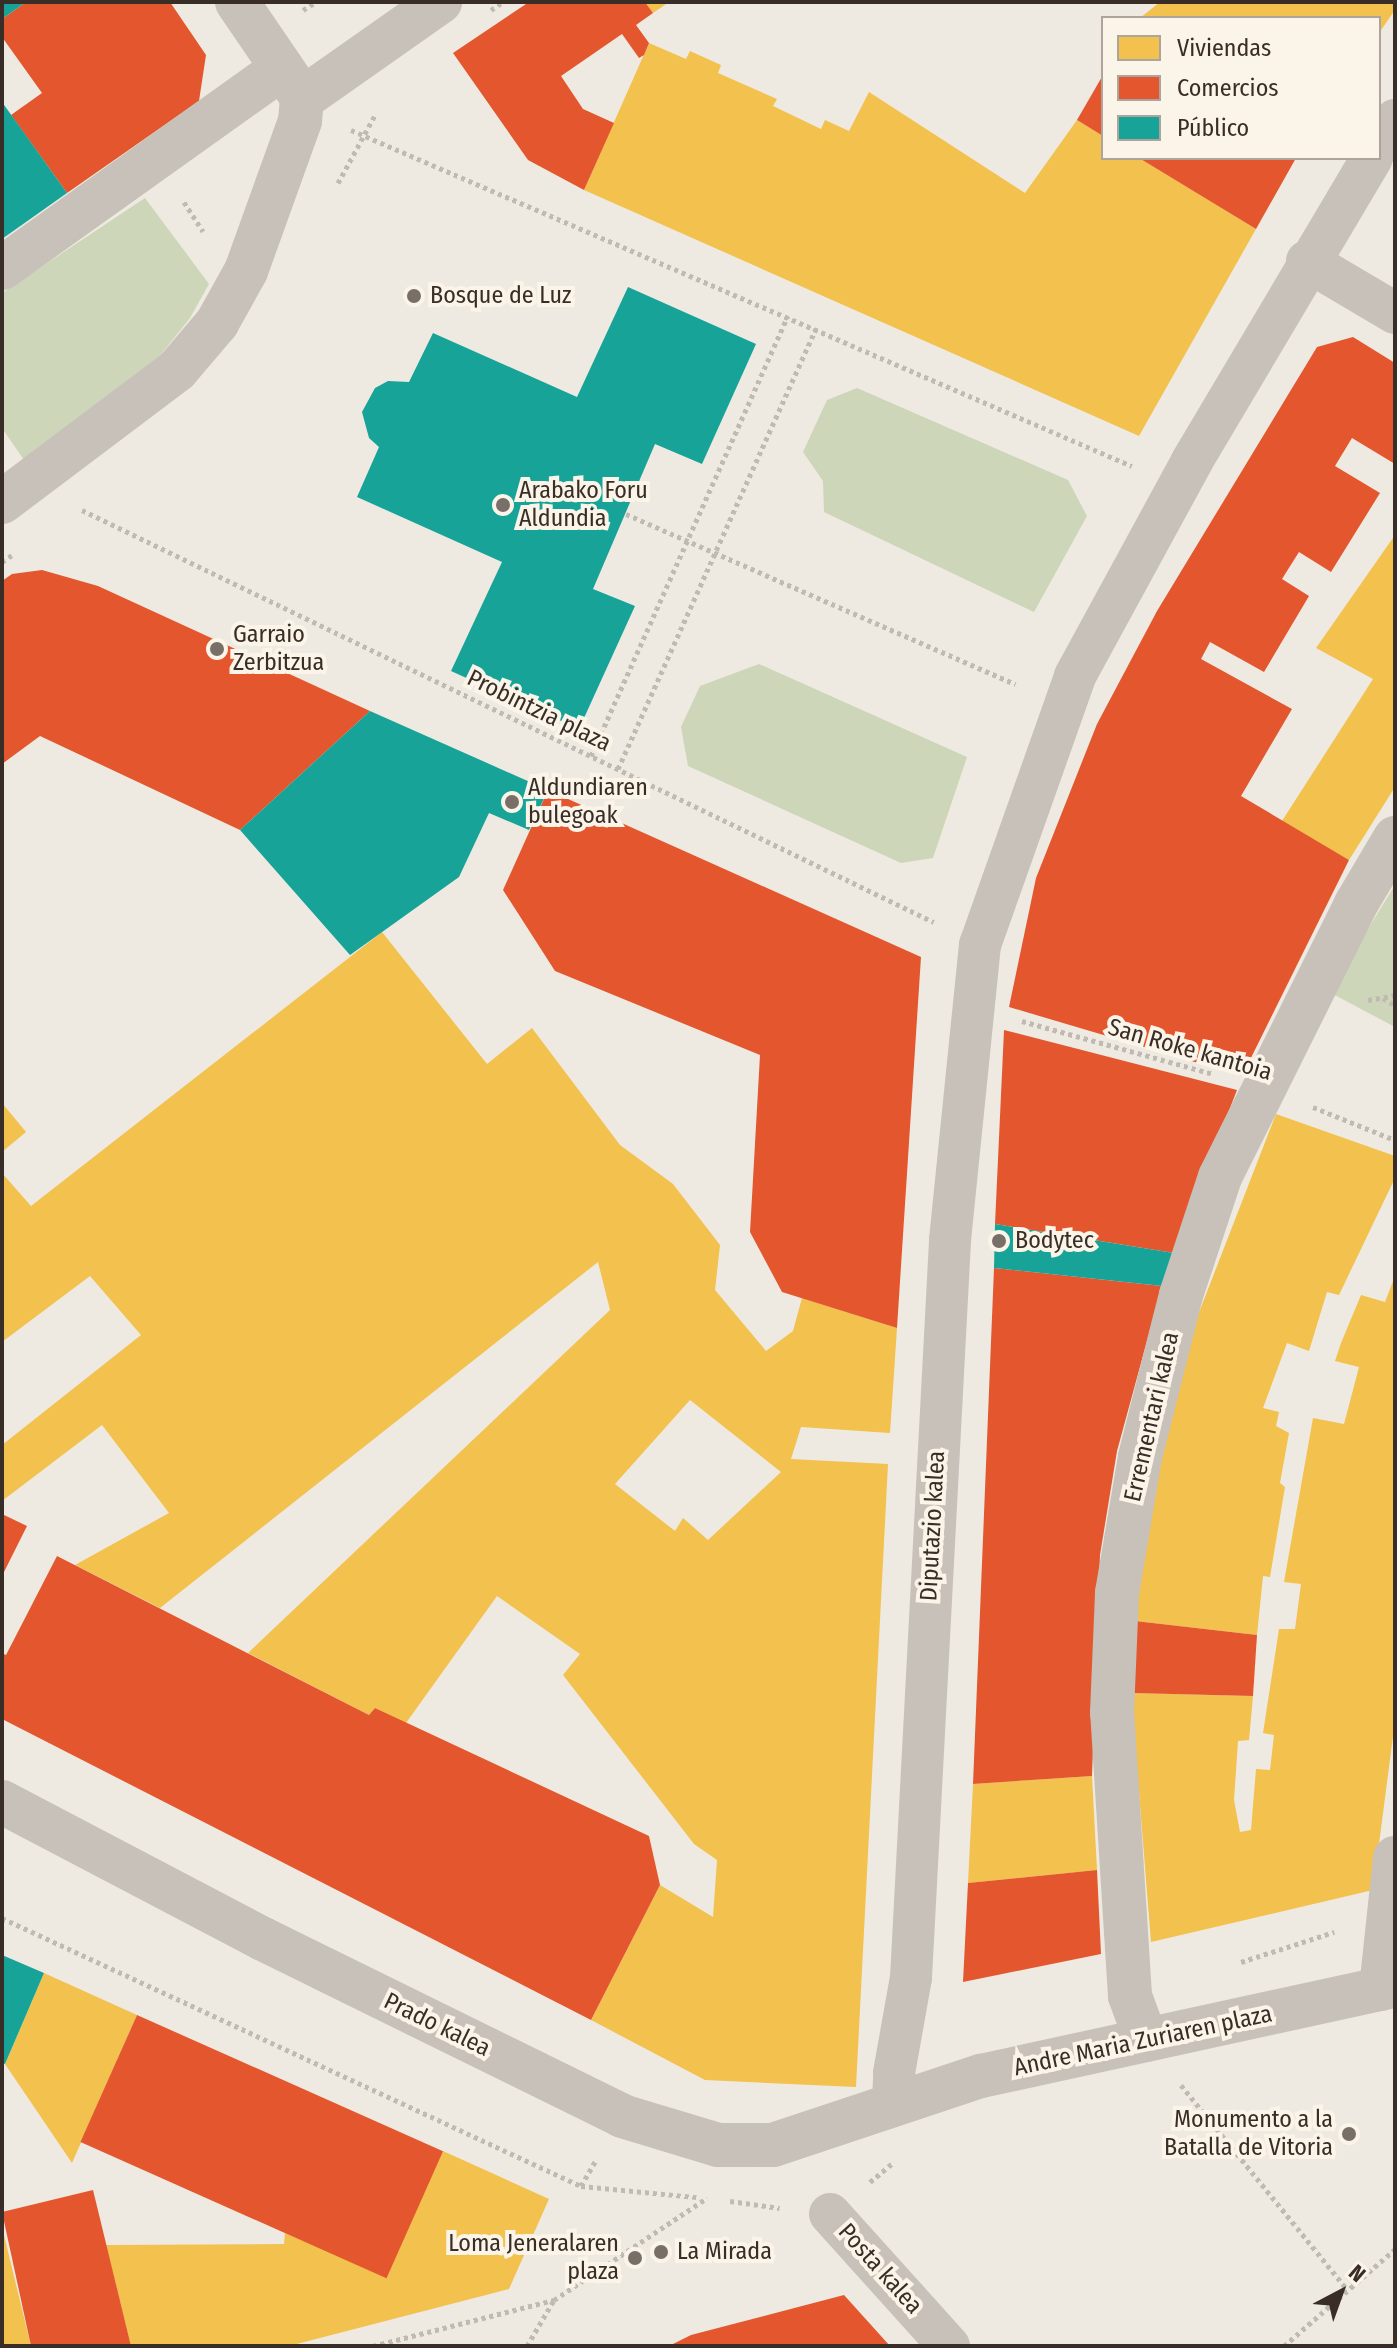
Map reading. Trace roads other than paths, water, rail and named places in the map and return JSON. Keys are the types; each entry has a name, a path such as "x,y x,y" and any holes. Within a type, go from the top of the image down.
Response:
{"street":[{"path":"2,502 177,370 217,323 246,271 300,121 292,83 237,2"},
{"path":"2,268 292,83 440,2"},
{"path":"1381,143 1395,120"},
{"name":"Diputazio kalea","path":"893,2090 911,1978 950,1240 976,975 1075,676 1307,261 1371,160"},
{"path":"1307,261 1395,313"},
{"name":"Errementari kalea","path":"1146,2040 1130,1996 1118,1865 1112,1713 1117,1593 1140,1457 1181,1295 1220,1177 1356,904 1395,838"},
{"name":"Prado kalea","path":"2,1802 263,1939 665,2133 718,2145 773,2145 893,2090"},
{"path":"1388,1987 1388,1915 1395,1858"},
{"name":"Andre Maria Zuriaren plaza","path":"893,2090 981,2076 1388,1987"},
{"name":"Posta kalea","path":"830,2214 949,2346"}],"place":[{"name":"Bosque de Luz","path":"414,296"},
{"name":"Arabako Foru Aldundia","path":"503,505"},
{"name":"Garraio Zerbitzua","path":"217,649"},
{"name":"Aldundiaren bulegoak","path":"512,802"},
{"name":"Bodytec","path":"999,1241"},
{"name":"Monumento a la Batalla de Vitoria","path":"1349,2134"},
{"name":"La Mirada","path":"661,2252"},
{"name":"Loma Jeneralaren plaza","path":"635,2258"}]}
